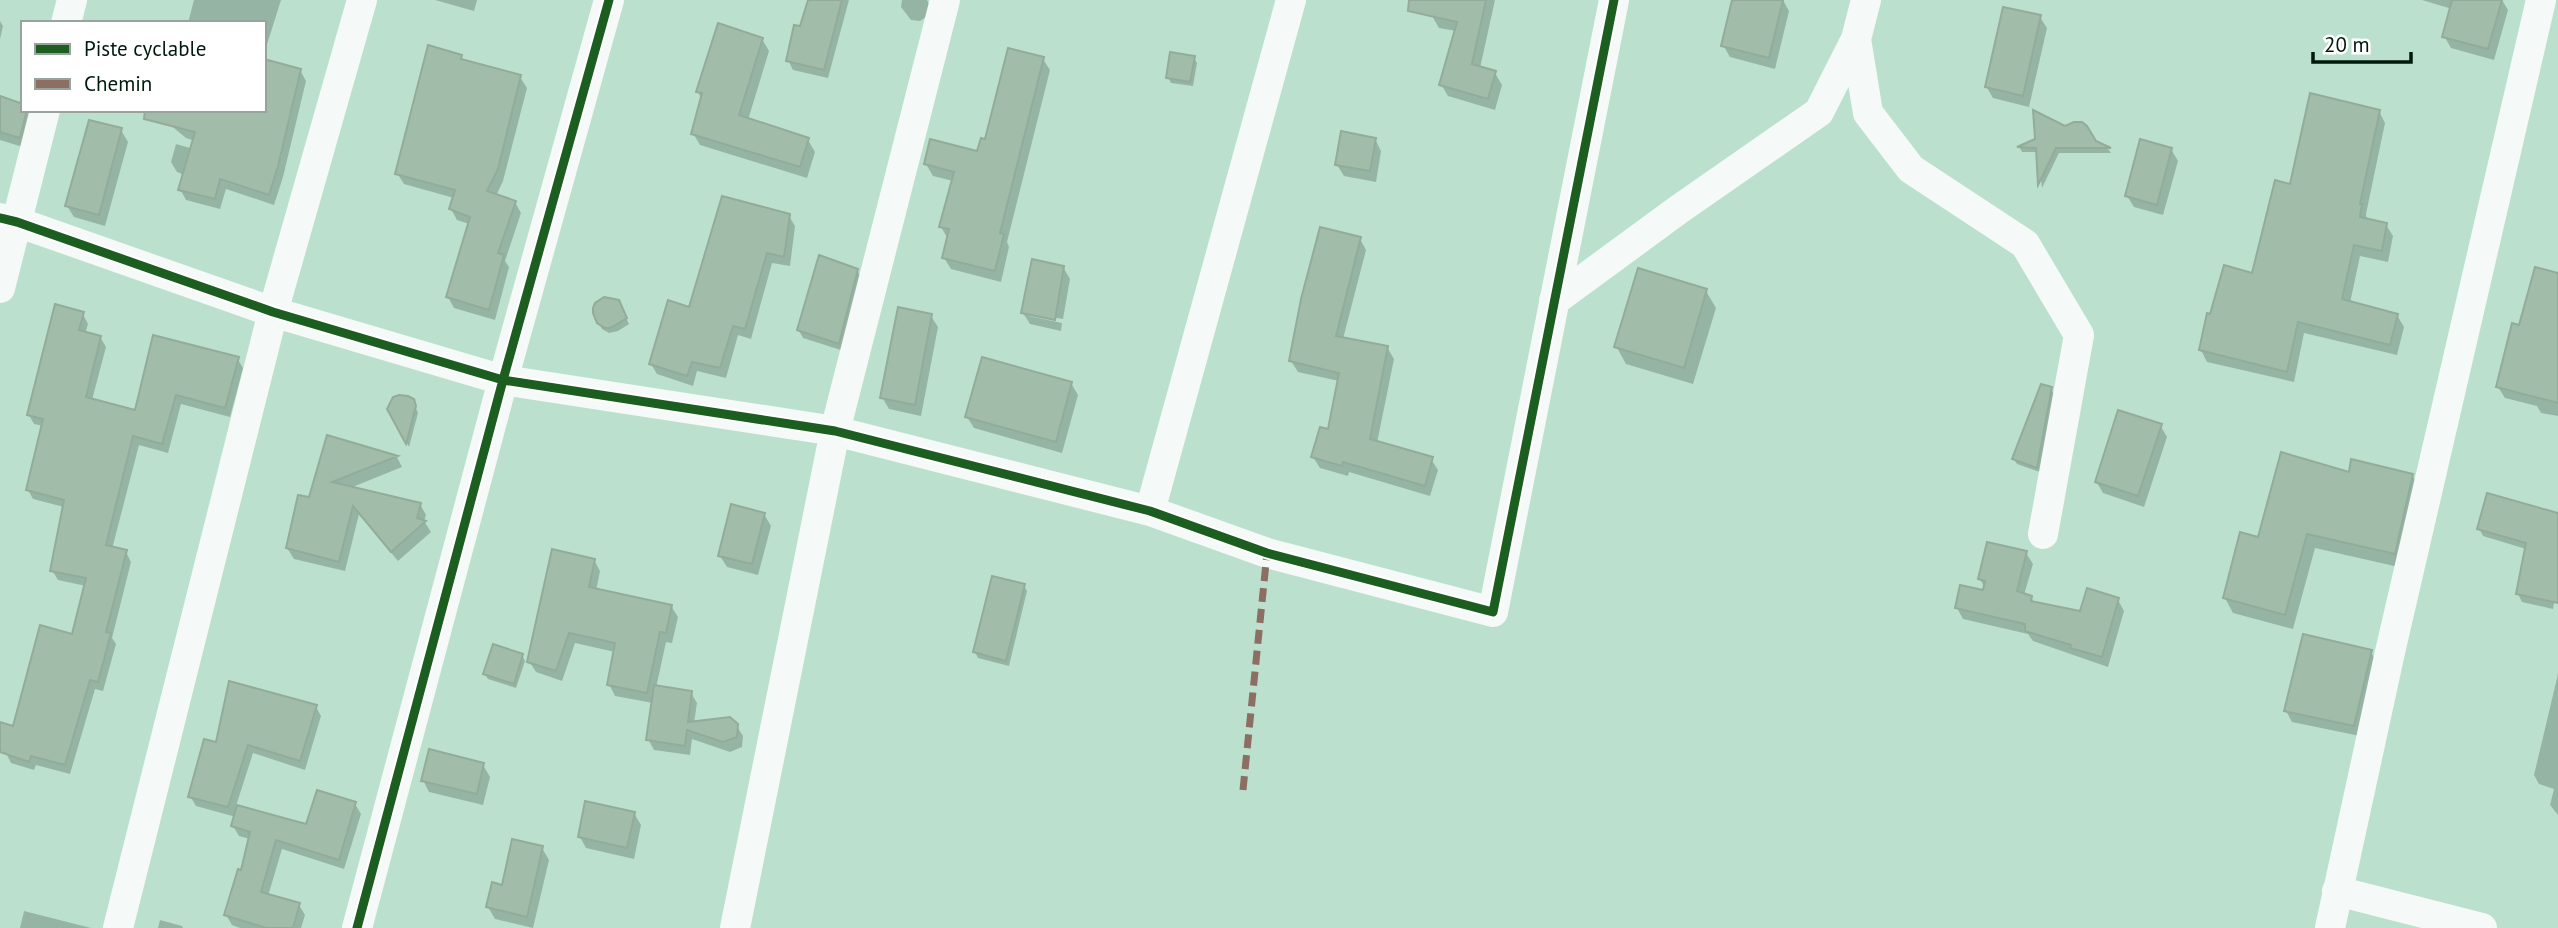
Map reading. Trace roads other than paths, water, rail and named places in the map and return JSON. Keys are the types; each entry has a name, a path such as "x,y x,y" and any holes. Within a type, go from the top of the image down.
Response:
{"street":[{"path":"67,21 72,0"},
{"path":"118,928 274,312 362,0"},
{"path":"357,928 503,380 610,0"},
{"path":"735,928 835,431 945,0"},
{"path":"1150,511 1292,0"},
{"path":"8,220 274,312 503,380 835,431 1150,511 1267,552 1493,612 1614,0"},
{"path":"1554,301 1819,112 1856,39 1866,0"},
{"path":"2330,928 2390,652 2541,0"},
{"path":"1856,39 1868,113 1911,169 2025,244 2079,335 2043,534"},
{"path":"0,288 8,220 44,112"},
{"path":"2337,891 2482,928"}]}
